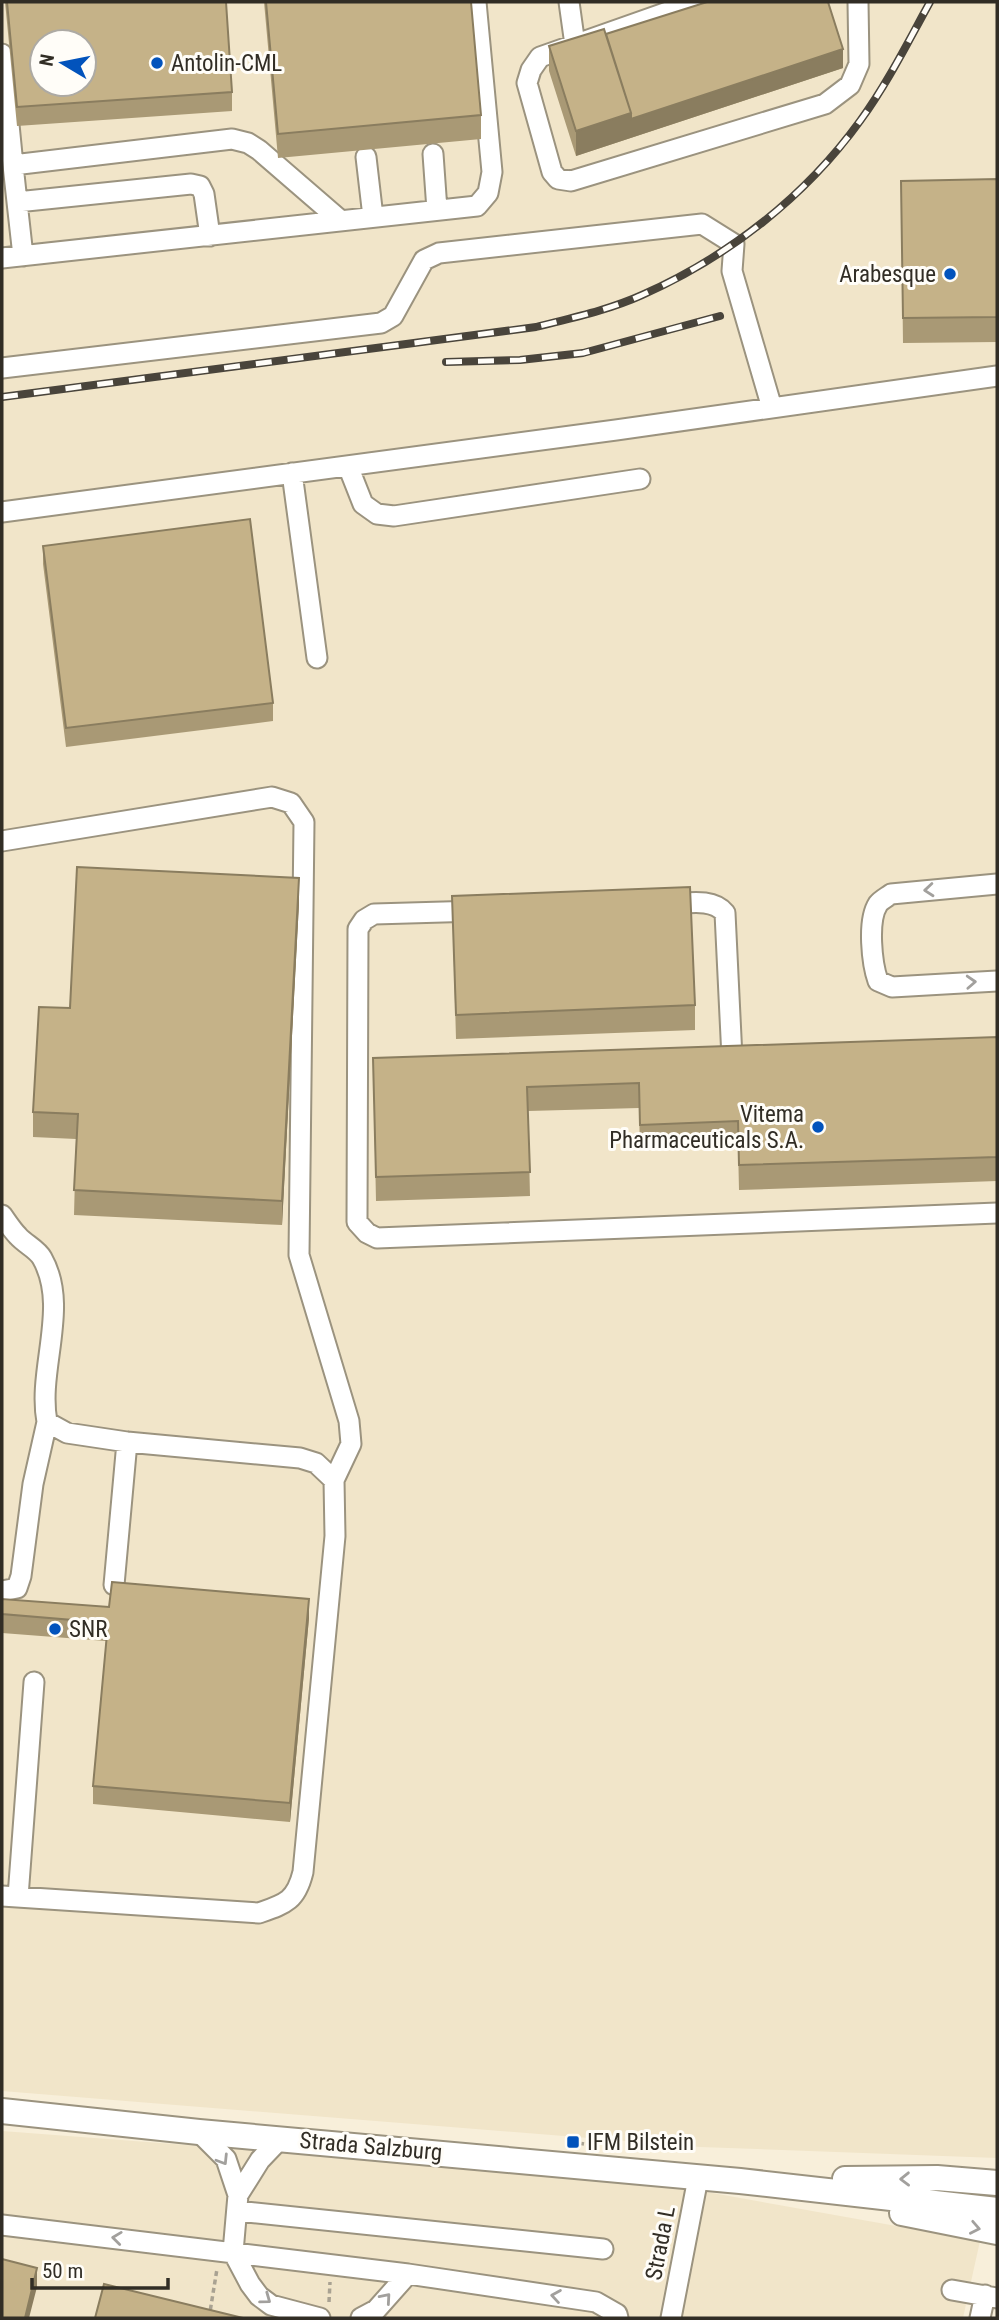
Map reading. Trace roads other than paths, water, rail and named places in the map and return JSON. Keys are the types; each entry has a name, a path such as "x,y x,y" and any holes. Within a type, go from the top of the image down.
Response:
{"main road":[{"name":"Strada Salzburg","path":"5,2115 740,2181 997,2210"},
{"name":"Strada Salzburg","path":"740,2181 937,2178 997,2183"},
{"path":"740,2181 997,2232"}],"street":[{"path":"2,258 477,206 488,193 492,172 476,2"},
{"path":"569,2 575,45"},
{"path":"696,2 540,57 531,70 527,83 552,172 558,179 571,181 825,104 850,85 859,64 858,2"},
{"path":"2,54 23,256"},
{"path":"13,165 232,139 248,143 259,150 341,220"},
{"path":"433,154 438,210"},
{"path":"366,156 373,217"},
{"path":"17,202 191,184 200,186 204,194 210,236"},
{"path":"2,368 381,323 393,316 424,260 439,253 702,224 734,244 732,271 772,408"},
{"path":"2,512 997,376"},
{"path":"348,466 363,504 377,514 394,516 639,479"},
{"path":"292,474 317,659"},
{"path":"2,841 272,797 291,803 304,822 299,1255 349,1421 351,1444 334,1480 335,1536 303,1872 299,1888 286,1903 259,1913 10,1897 34,1682"},
{"path":"997,884 891,894 878,903 873,917 872,941 873,968 878,981 892,987 997,981"},
{"path":"643,905 710,903 720,906 726,913 732,1058"},
{"path":"495,910 374,915 364,920 358,929 365,1073 357,1222 367,1233 377,1238 997,1213"},
{"path":"2,1215 18,1236 41,1255 53,1284 44,1406 47,1422 33,1484 17,1588 2,1591"},
{"path":"47,1422 67,1433 127,1442 300,1458 316,1463 334,1480"},
{"path":"114,1585 127,1442"},
{"path":"199,2132 226,2159 238,2203"},
{"path":"281,2138 260,2160 238,2203 227,2251 259,2297 271,2305 324,2311"},
{"name":"Strada L","path":"671,2318 698,2178"},
{"path":"238,2203 603,2249"},
{"path":"2,2225 331,2264 596,2302 617,2314 618,2318"},
{"path":"360,2318 376,2310 408,2274"},
{"path":"952,2290 991,2296 980,2318"}],"railway":[{"path":"2,397 536,327 603,309 642,295 674,280 734,243 763,222 815,175 870,107 930,2"},
{"path":"446,362 520,360 583,353 720,316"}],"place":[{"name":"Antolin-CML","path":"157,63"},
{"name":"Arabesque","path":"950,274"},
{"name":"Vitema Pharmaceuticals S.A.","path":"818,1127"},
{"name":"SNR","path":"55,1629"},
{"name":"IFM Bilstein","path":"573,2142"}]}
